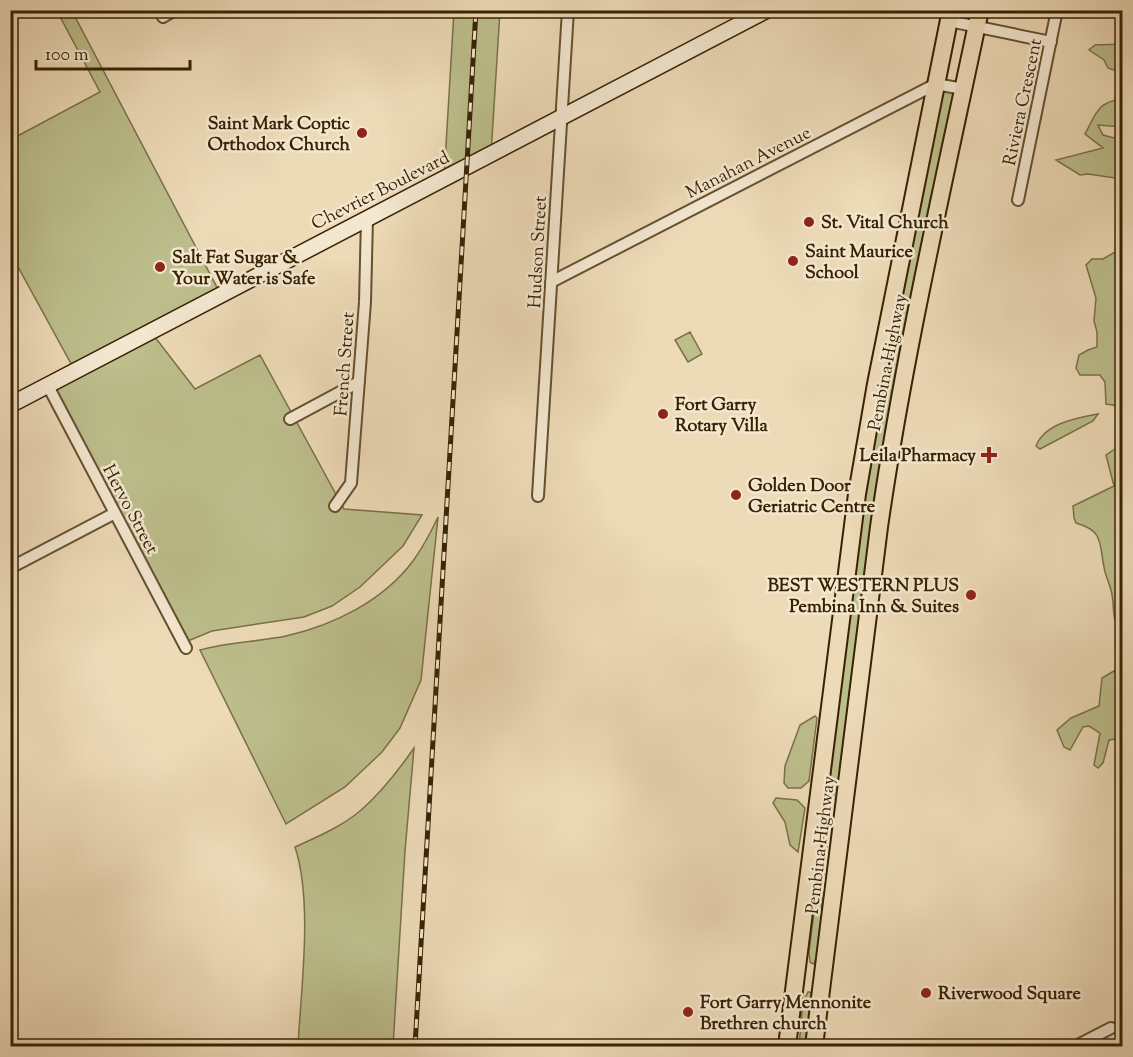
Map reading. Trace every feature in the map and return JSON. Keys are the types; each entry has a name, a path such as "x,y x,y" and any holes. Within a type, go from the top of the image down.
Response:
{"main road":[{"name":"Pembina Highway","path":"787,1047 857,494 873,398 950,16"},
{"name":"Pembina Highway","path":"814,1047 879,527 901,388 978,19"},
{"path":"905,236 931,242"}],"street":[{"path":"160,10 163,17 175,10"},
{"name":"Hudson Street","path":"538,496 568,10"},
{"name":"Chevrier Boulevard","path":"10,405 767,10"},
{"name":"Riviera Crescent","path":"1018,200 1057,10"},
{"path":"950,16 978,19 1051,42"},
{"path":"936,84 963,89"},
{"name":"Manahan Avenue","path":"551,282 936,84"},
{"name":"French Street","path":"335,506 351,483 365,302 367,219"},
{"path":"290,419 359,382"},
{"name":"Hervo Street","path":"48,386 186,648"},
{"path":"10,568 115,513"},
{"path":"1076,1047 1111,1028"}],"green space":[{"path":"57,11 72,11 221,295 151,332 195,389 260,355 344,509 422,515 403,546 360,587 332,606 304,617 212,631 183,643 48,386 75,371 11,254 10,140 100,92"},
{"path":"454,11 500,11 491,154 444,179"},
{"path":"1122,44 1122,73 1108,68 1104,60 1089,50 1095,45"},
{"path":"935,85 963,89 902,384 845,800 818,797 857,494"},
{"path":"1122,99 1122,127 1098,125 1103,135 1122,140 1122,179 1080,175 1056,160 1103,148 1085,134 1102,106"},
{"path":"1122,248 1122,411 1113,405 1106,404 1105,382 1100,375 1080,375 1076,368 1079,355 1097,347 1094,321 1096,298 1086,265 1092,259 1103,259"},
{"path":"690,332 702,354 688,362 675,340"},
{"path":"1098,414 1093,421 1040,449 1036,446 1040,438 1054,427"},
{"path":"1121,445 1122,651 1115,642 1120,632 1115,622 1112,595 1099,539 1091,530 1076,523 1073,506 1114,486 1106,455"},
{"path":"438,517 421,680 400,728 382,752 345,787 286,824 200,650 286,636 322,625 356,609 387,588 401,575 413,561"},
{"path":"1114,671 1122,676 1122,731 1116,739 1109,740 1103,763 1098,768 1094,765 1100,733 1089,726 1083,727 1070,750 1064,747 1057,730 1071,718 1099,706 1102,678"},
{"path":"815,716 817,718 809,781 801,788 788,788 784,783 785,766 800,725"},
{"path":"414,748 393,1046 298,1046 305,919 300,869 295,847 353,817 375,797"},
{"path":"776,798 797,800 805,808 798,852 790,845 785,822 773,803"},
{"path":"826,814 829,814 830,822 822,889 821,938 817,959 813,964 810,962 809,952"},
{"path":"808,992 813,999 807,1046 799,1046 803,1002"}],"railway":[{"path":"415,1046 476,10"}],"place":[{"name":"Saint Mark Coptic Orthodox Church","path":"362,133"},
{"name":"St. Vital Church","path":"809,222"},
{"name":"Saint Maurice School","path":"793,261"},
{"name":"Salt Fat Sugar & Your Water is Safe","path":"160,267"},
{"name":"Fort Garry Rotary Villa","path":"663,414"},
{"name":"Leila Pharmacy","path":"989,455"},
{"name":"Golden Door Geriatric Centre","path":"736,495"},
{"name":"BEST WESTERN PLUS Pembina Inn & Suites","path":"971,595"},
{"name":"Riverwood Square","path":"926,993"},
{"name":"Fort Garry Mennonite Brethren church","path":"688,1012"}]}
